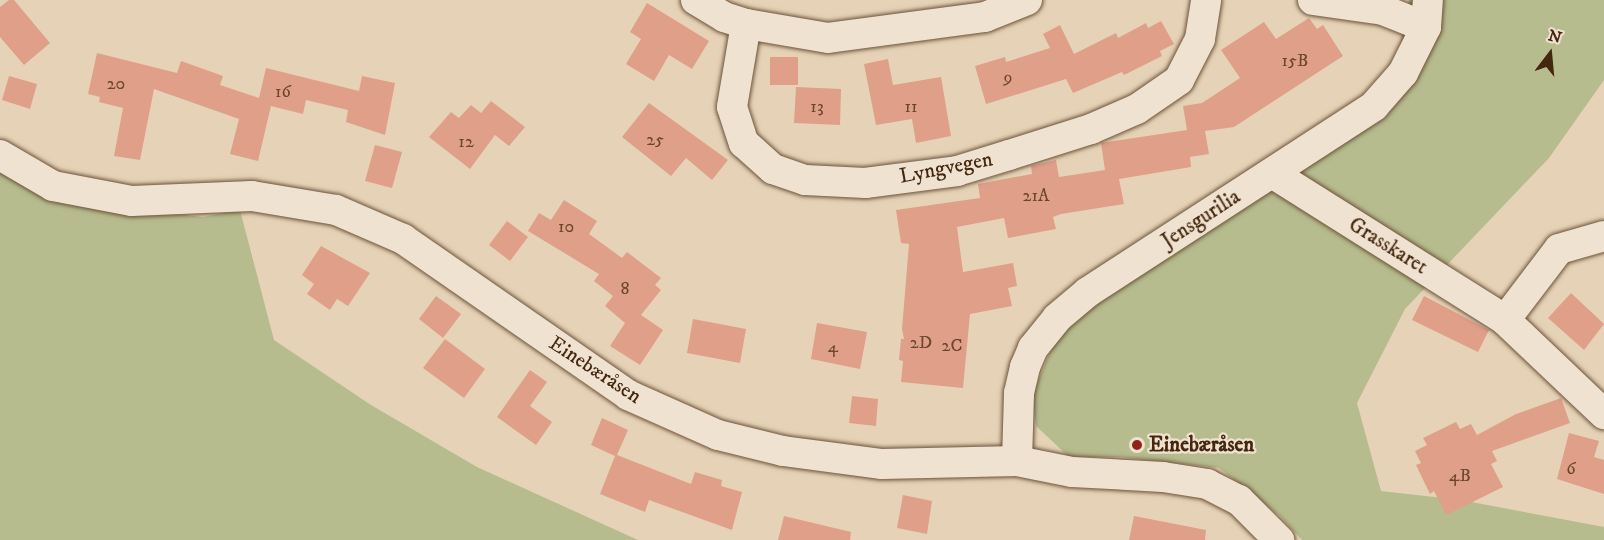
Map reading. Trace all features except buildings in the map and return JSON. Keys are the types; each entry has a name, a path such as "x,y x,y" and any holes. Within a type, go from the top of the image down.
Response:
{"street":[{"path":"696,0 724,17 746,24 828,38 985,16 1027,0"},
{"name":"Lyngvegen","path":"746,24 732,107 744,143 773,169 805,180 865,183 957,171 1091,129 1137,109 1179,80 1200,39 1206,0"},
{"path":"1313,0 1427,14"},
{"name":"Jensgurilia","path":"1017,461 1019,393 1025,367 1033,348 1057,318 1088,292 1374,106 1403,73 1427,14"},
{"name":"Einebæråsen","path":"0,155 53,186 132,201 252,196 336,210 403,239 628,395 718,435 783,451 882,464 1017,461 1072,472 1163,477 1207,484 1239,500 1279,540"},
{"name":"Grasskaret","path":"1272,173 1505,320 1604,414"},
{"path":"1505,320 1559,249 1604,236"}],"green space":[{"path":"1409,0 1604,0 1604,80 1549,158 1405,309 1357,403 1381,491 1461,500 1604,527 1604,540 1302,540 1279,515 1219,468 1121,457 1069,457 1036,426 1032,395 1056,338 1082,311 1394,75"},
{"path":"0,155 150,211 203,217 240,210 274,340 371,405 477,467 638,540 0,540"}],"place":[{"name":"Einebæråsen","path":"1137,445"}]}
